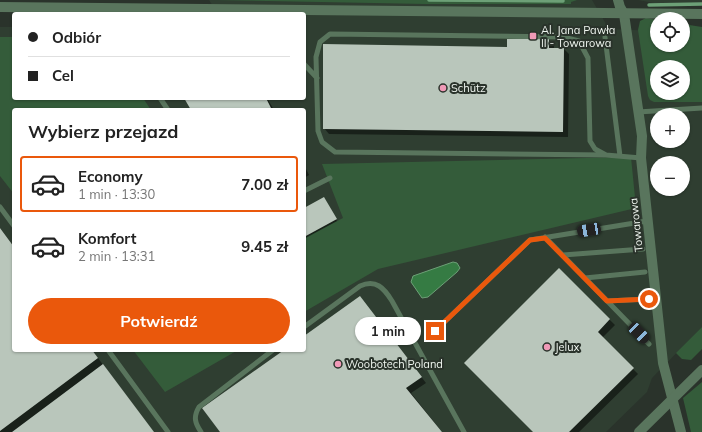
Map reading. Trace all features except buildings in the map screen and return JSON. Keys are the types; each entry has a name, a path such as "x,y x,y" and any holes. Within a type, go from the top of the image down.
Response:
{"street":[{"name":"Towarowa","path":"618,0 624,14 642,136 641,158 663,363 681,432"},
{"path":"0,7 115,11 279,12"},
{"path":"306,12 702,14"},
{"path":"639,432 702,370"}],"lane":[{"path":"606,155 595,149 590,141 588,58 579,40 563,37 330,34 320,42 316,57 318,131 322,142 335,152 606,155 641,158"},
{"path":"605,37 620,156"},
{"path":"306,66 317,78"},
{"path":"638,112 702,108"},
{"path":"306,190 330,178"},
{"path":"0,207 12,223"},
{"path":"435,331 530,240 647,221"},
{"path":"545,238 649,344"},
{"path":"563,255 643,249"},
{"path":"585,278 645,272"},
{"path":"306,326 360,286 370,283 380,286 392,301 464,432"},
{"path":"607,301 649,299"},
{"path":"109,352 168,432"},
{"path":"201,432 195,422 195,416 199,407 270,352"}],"shaded area":[{"path":"209,0 592,0 609,29 650,31 650,52 690,52 690,41 702,33 702,327 652,378 647,392 606,432 0,432 0,27 12,27 12,100 306,100 306,12 217,12"},
{"path":"215,0 577,0 571,2 571,4 426,4"},
{"path":"638,0 702,0 702,4 659,4"},
{"path":"646,18 650,19 650,52 690,52 690,25 702,27 702,102 654,102 650,100 648,96 638,30 640,21"},
{"path":"0,37 12,37 12,100 144,100 150,108 12,108 12,191 0,176"},
{"path":"631,157 636,208 378,269 306,311 306,237 343,218 322,164"},
{"path":"453,262 457,263 460,268 457,272 428,297 422,298 411,282 413,276"},
{"path":"702,327 702,349 691,360 682,359 676,353"},
{"path":"135,352 235,352 165,392"},
{"path":"702,382 702,432 691,432 683,398"}],"waterway":[{"path":"429,0 563,1"},
{"path":"649,5 702,4"}],"place":[{"name":"Al. Jana Pawła II - Towarowa","path":"533,36"},
{"name":"Schütz","path":"443,88"},
{"name":"Jelux","path":"547,347"},
{"name":"Woobotech Poland","path":"338,364"}],"route":[{"path":"435,331 530,240 545,238 607,301 649,299"}]}
